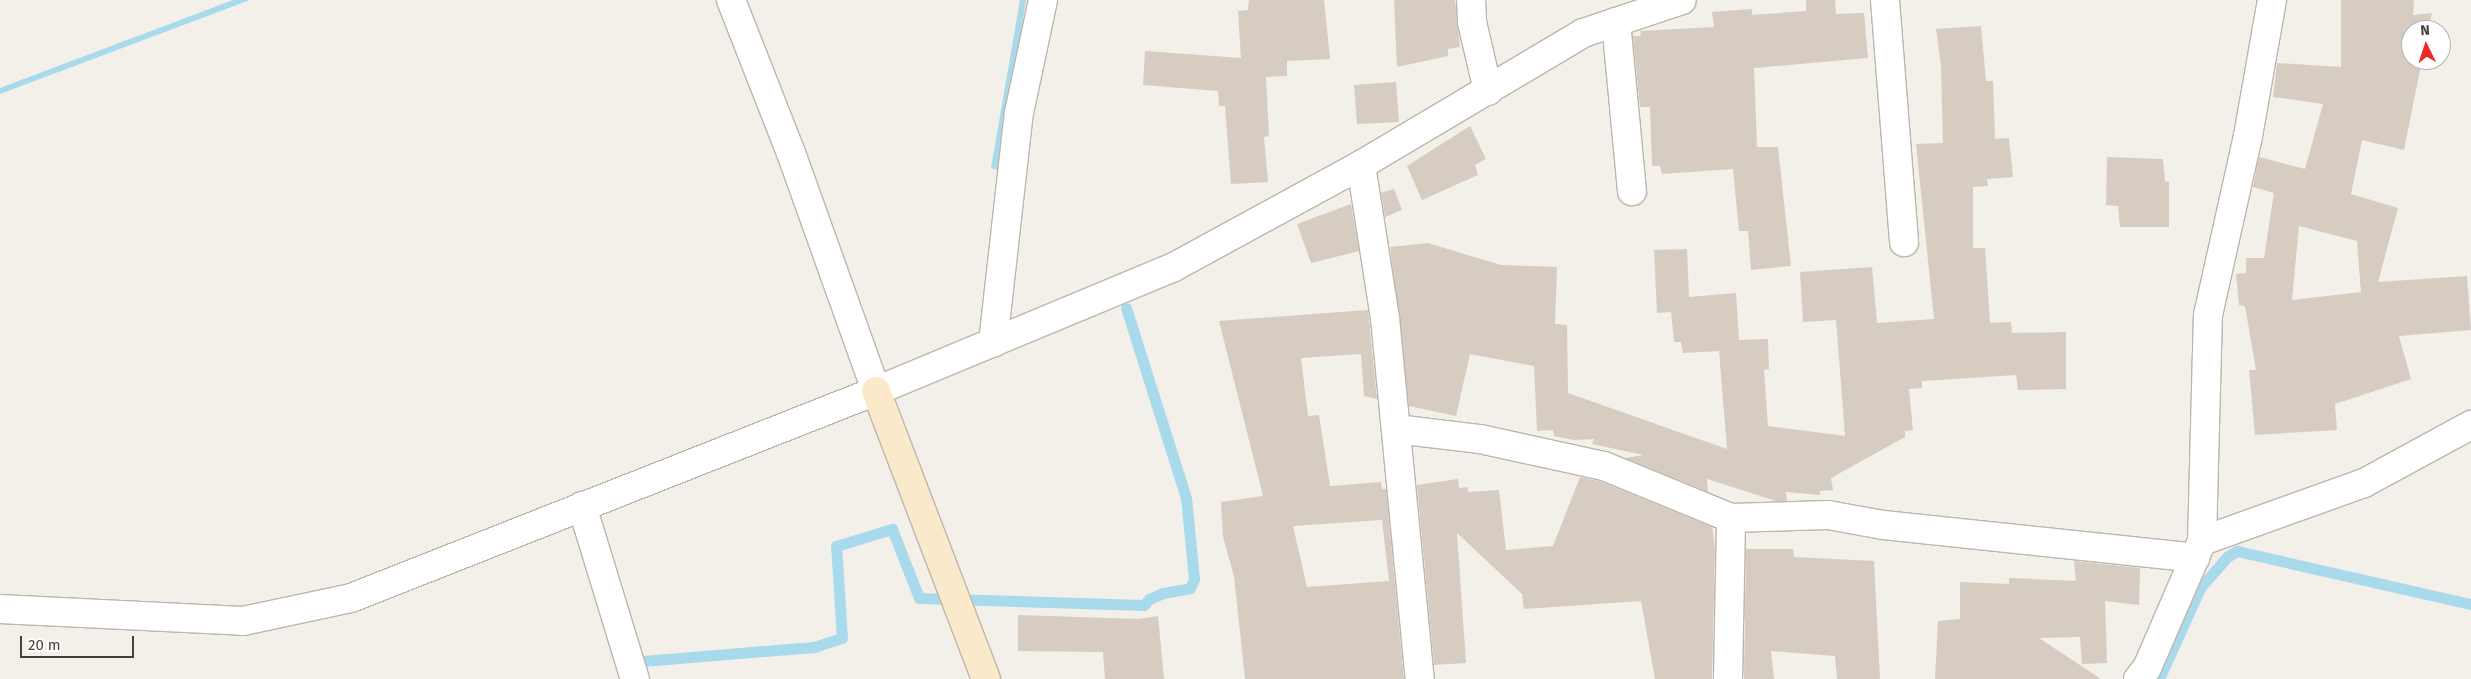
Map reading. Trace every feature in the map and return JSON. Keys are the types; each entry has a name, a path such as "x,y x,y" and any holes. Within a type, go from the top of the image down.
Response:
{"street":[{"path":"731,0 791,153 876,391 986,679"},
{"path":"993,343 1019,113 1043,0"},
{"path":"1471,0 1472,22 1488,91"},
{"path":"0,609 243,621 351,598 876,391 1172,268 1361,165 1583,33 1682,0"},
{"path":"1885,0 1904,242"},
{"path":"2138,679 2147,668 2199,550 2208,315 2248,136 2272,0"},
{"path":"1616,22 1632,191"},
{"path":"1361,165 1385,318 1420,679"},
{"path":"1396,429 1480,439 1604,466 1731,518 1828,515 1883,525 2199,550 2364,484 2471,425"},
{"path":"582,506 635,679"},
{"path":"1728,679 1731,518"}],"water":[{"path":"233,0 250,0 0,94 0,88"},
{"path":"1020,0 1026,0 1000,171 991,168"}],"building":[{"path":"1249,0 1324,0 1330,59 1287,61 1287,76 1266,77 1269,136 1264,137 1268,182 1231,184 1225,106 1219,106 1218,91 1143,85 1145,51 1241,58 1238,11 1248,10"},
{"path":"1394,0 1455,0 1460,47 1448,49 1448,56 1397,67"},
{"path":"1806,0 1835,0 1836,14 1864,13 1868,58 1754,68 1757,147 1778,147 1791,266 1751,270 1748,231 1739,231 1733,169 1662,174 1660,166 1652,166 1650,107 1640,107 1633,36 1641,36 1640,31 1714,27 1712,12 1752,9 1752,15 1806,11"},
{"path":"2341,0 2414,0 2413,15 2432,13 2430,20 2401,20 2401,70 2420,70 2404,150 2362,140 2351,194 2398,208 2378,282 2467,276 2471,330 2399,336 2411,379 2335,404 2337,430 2255,435 2249,370 2256,370 2245,306 2239,305 2236,274 2246,273 2246,258 2264,258 2274,193 2253,187 2259,157 2305,169 2323,104 2273,97 2277,63 2341,67","holes":["2299,226 2357,241 2361,292 2292,300"]},
{"path":"1981,26 1986,81 1993,81 1995,139 2009,138 2013,177 1987,179 1988,186 1973,187 1973,248 1985,248 1990,323 2011,322 2012,333 2066,332 2066,389 2018,390 2016,375 1922,381 1922,388 1909,389 1913,430 1905,431 1905,437 1831,478 1833,490 1820,491 1820,495 1786,492 1787,501 1776,501 1707,479 1708,492 1625,458 1644,455 1592,444 1594,439 1574,440 1554,436 1553,430 1537,431 1534,366 1470,354 1456,416 1409,406 1390,247 1428,243 1501,265 1557,267 1555,324 1567,325 1568,393 1727,449 1719,351 1683,353 1681,342 1674,342 1671,312 1657,313 1654,250 1687,249 1689,297 1736,293 1739,340 1768,339 1769,369 1764,370 1768,426 1845,436 1836,320 1803,322 1800,272 1872,267 1877,323 1934,319 1916,144 1943,143 1941,66 1936,29"},
{"path":"1396,82 1399,122 1357,124 1354,85"},
{"path":"1470,126 1486,159 1475,165 1478,175 1422,200 1407,166"},
{"path":"2107,157 2163,159 2165,181 2169,182 2169,227 2120,227 2118,206 2106,205"},
{"path":"1394,189 1402,210 1385,217 1381,193"},
{"path":"1351,204 1359,251 1311,263 1297,224"},
{"path":"1368,310 1377,399 1364,396 1361,354 1301,358 1308,416 1319,415 1330,486 1381,482 1382,489 1386,489 1404,679 1245,679 1234,576 1223,537 1221,502 1263,496 1219,321","holes":["1382,520 1389,581 1307,587 1293,526"]},
{"path":"1580,477 1599,481 1712,527 1715,550 1712,679 1655,679 1641,601 1524,609 1522,594 1457,533 1466,663 1434,665 1417,485 1458,479 1459,488 1468,487 1468,492 1499,490 1506,550 1553,546"},
{"path":"1746,549 1793,549 1794,557 1874,561 1880,679 1837,679 1835,656 1771,651 1774,679 1744,679"},
{"path":"2074,561 2140,568 2139,605 2105,601 2107,663 2082,664 2080,637 2039,638 2101,679 1935,679 1938,621 1960,619 1960,582 2009,584 2009,578 2076,581"},
{"path":"1018,615 1139,619 1158,616 1164,679 1105,679 1103,652 1018,651"}],"waterway":[{"path":"633,670 643,661 814,647 842,638 836,546 892,529 919,598 1144,605 1149,599 1163,593 1190,588 1194,579 1186,498 1126,308"},
{"path":"2159,679 2200,588 2227,557 2237,551 2471,604"}]}
